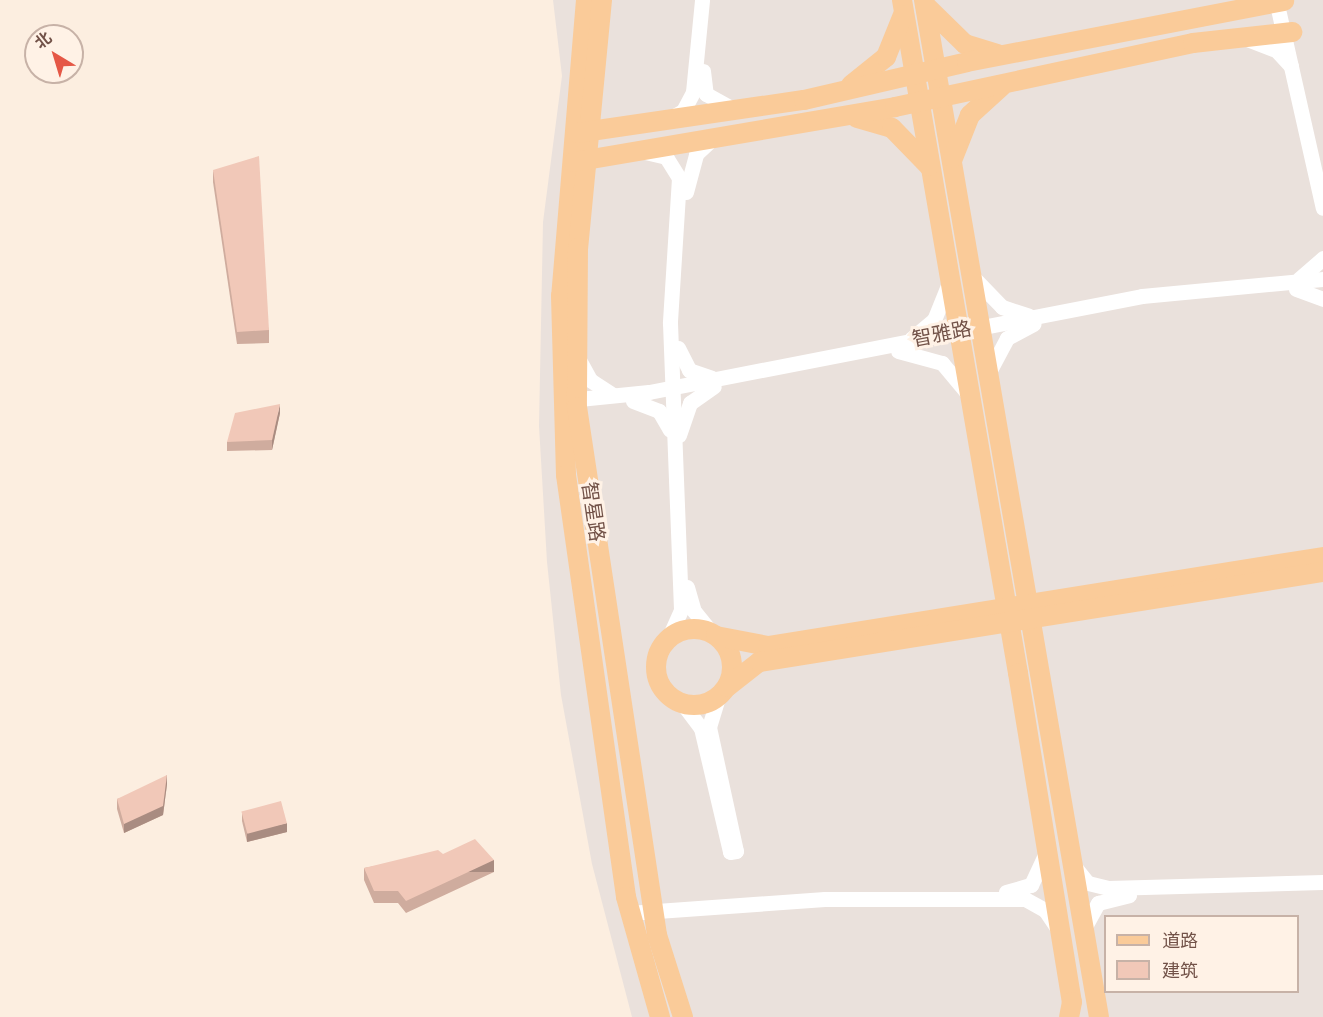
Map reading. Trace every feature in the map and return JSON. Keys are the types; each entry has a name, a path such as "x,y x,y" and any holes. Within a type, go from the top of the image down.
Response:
{"main road":[{"name":"智星路","path":"586,0 582,132 561,296 569,404 571,529 628,909 660,1017"},
{"name":"智星路","path":"582,132 595,85 602,0"},
{"path":"582,132 738,110 836,93 936,69 1280,1"},
{"path":"924,2 965,44 1006,55"},
{"path":"924,2 988,390 1038,663 1082,936 1099,1017"},
{"path":"836,93 886,57 903,5"},
{"path":"903,5 967,393 1017,667 1060,932 1070,1017"},
{"path":"578,162 839,117 1232,39 1288,32"},
{"path":"952,164 970,116 1012,81"},
{"path":"595,85 605,113 628,126"},
{"path":"839,117 892,128 932,170"},
{"path":"582,185 596,167 615,157"},
{"name":"智星路","path":"578,162 582,185 576,349 569,404 653,906 683,1017"},
{"path":"1038,663 1045,633 1075,607 1323,557"},
{"path":"1019,559 1040,590 1075,607"},
{"path":"963,624 989,599 998,580 997,560"},
{"path":"1017,667 1000,643 963,624 768,646 688,629 667,641 657,675 666,692 682,703 695,705 723,692 759,662 963,624 1323,572"},
{"path":"714,634 732,662 723,692"}],"street":[{"path":"662,121 683,111 693,92 702,0"},
{"path":"709,0 704,88 718,105 738,110"},
{"path":"1222,13 1244,0"},
{"path":"1280,1 1323,173"},
{"path":"1288,32 1294,72 1323,208"},
{"path":"1232,39 1276,50 1294,72"},
{"path":"675,435 659,411 634,397 663,373 674,350 688,172 696,154 712,140"},
{"path":"639,152 666,157 679,178 674,350 681,610 667,641"},
{"path":"1323,258 1307,276 1295,285 1323,299"},
{"path":"969,270 1002,308 1038,320"},
{"path":"899,347 925,331 934,320 948,295 949,276"},
{"name":"智雅路","path":"569,404 675,390 1038,320 1161,300 1295,285 1323,279"},
{"name":"智雅路","path":"1295,285 1323,287"},
{"path":"988,390 998,347 1038,320"},
{"path":"899,347 942,363 967,393"},
{"path":"576,349 590,380 616,396"},
{"path":"674,350 688,370 714,382 685,410 675,435 686,582 694,611 714,634"},
{"name":"智雅路","path":"569,404 616,396 634,397"},
{"path":"682,703 701,728 730,852 736,851 710,727 723,692"},
{"path":"628,909 812,893 1015,891 1038,879 1046,850"},
{"path":"1070,858 1088,883 1108,888 1323,882"},
{"path":"1082,936 1090,912 1111,897 1323,890"},
{"path":"653,906 825,899 1025,899 1045,910 1060,932"}],"shaded area":[{"path":"553,0 1323,0 1323,1017 632,1017 592,864 561,695 547,562 539,426 543,222 562,76"}],"building":[{"path":"259,156 269,330 237,332 213,170"},
{"path":"280,404 272,440 227,442 235,413"},
{"path":"167,775 163,806 124,824 117,799"},
{"path":"281,801 287,823 247,834 241,812"},
{"path":"475,839 494,860 406,901 398,891 374,891 364,868 438,850 443,854"}]}
